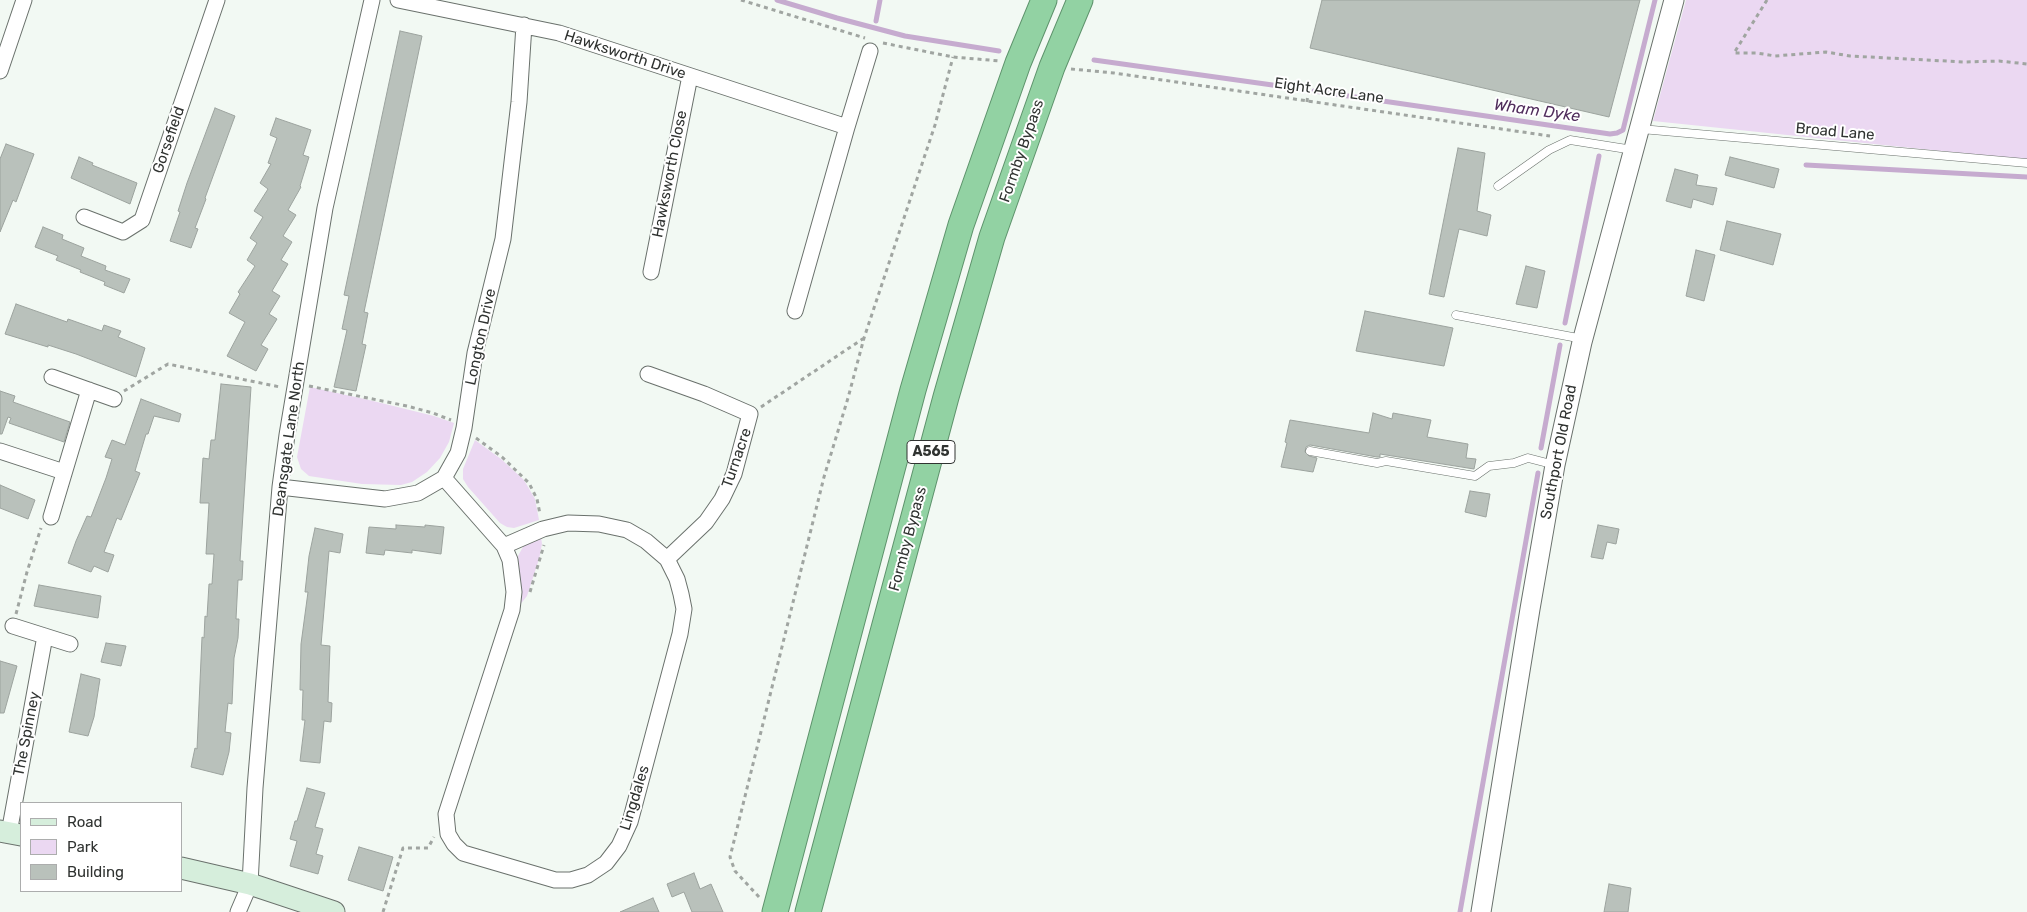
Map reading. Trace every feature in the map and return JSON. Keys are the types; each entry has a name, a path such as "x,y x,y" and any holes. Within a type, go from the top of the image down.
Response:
{"highway":[{"name":"A565","path":"768,905 958,234 1018,64 1044,0"},
{"name":"Formby Bypass","path":"808,912 992,236 1052,67 1080,0"}],"main road":[{"path":"182,868 250,884 334,912"}],"street":[{"path":"0,71 24,0"},
{"name":"Gorsefield","path":"84,217 123,232 142,220 216,0"},
{"name":"Deansgate Lane North","path":"238,912 250,884 280,486 325,208 372,0"},
{"name":"Hawksworth Drive","path":"398,0 559,33 847,127"},
{"name":"Southport Old Road","path":"1481,912 1555,465 1583,339 1674,0"},
{"name":"Longton Drive","path":"444,478 458,453 464,428 475,353 503,239 518,111 524,25"},
{"path":"795,311 870,51"},
{"name":"Hawksworth Close","path":"651,272 690,76"},
{"name":"Turnacre","path":"648,374 704,394 750,414 734,474 722,500 706,522 667,559"},
{"path":"52,377 114,399"},
{"path":"50,516 89,390"},
{"path":"0,451 64,472"},
{"path":"280,486 385,499 418,493 444,478 504,546 510,560 514,592 512,610 446,814 446,822"},
{"name":"Lingdales","path":"446,822 448,834 454,844 463,852 555,880 571,880 588,875 606,863 619,846 630,822 681,628 684,609 682,594 667,559 646,541 627,530 599,524 568,523 543,529 504,546"},
{"path":"13,626 70,644"},
{"name":"The Spinney","path":"10,833 46,636"}],"lane":[{"name":"Broad Lane","path":"1641,128 2027,163"},
{"path":"1498,186 1549,150 1570,140 1635,150"},
{"path":"1456,315 1583,339"},
{"path":"1310,451 1377,463 1386,461 1475,476 1489,466 1514,463 1528,458 1555,465"}],"path":[{"path":"1767,0 1734,53 1757,53 1775,56 1826,52 1850,56 1965,62 1999,60 2027,64"},
{"path":"768,905 735,871 730,856 824,477 864,338 935,125 953,57"},
{"name":"Eight Acre Lane","path":"1052,67 1114,73 1307,102 1460,122 1570,140"},
{"path":"1307,102 1309,84"},
{"path":"750,414 864,338"},
{"path":"114,399 127,388 168,364 286,388 308,386 407,406 455,421 502,457 529,483 537,499 543,529 543,552 528,598"},
{"path":"13,626 26,572 43,523 50,516"},
{"path":"383,912 403,848 428,848 437,831 446,822"}],"green space":[{"path":"1686,0 2027,0 2027,160 1653,121"},
{"path":"310,387 434,416 454,423 449,442 440,458 427,472 412,482 401,485 362,484 309,476 301,469 297,457"},
{"path":"475,440 501,459 524,480 535,499 539,520 514,528 507,527 500,523 468,487 463,479 463,469"},
{"path":"541,537 542,544 539,559 527,596 519,606 521,591 518,556 524,545"}],"building":[{"path":"1322,0 1640,0 1609,117 1310,48"},
{"path":"400,31 422,36 364,312 368,313 362,344 366,345 356,391 334,387 347,330 342,329 349,296 344,295"},
{"path":"215,108 235,116 195,228 198,229 191,248 170,241 187,183"},
{"path":"276,118 311,130 303,155 309,157 301,187 288,210 296,215 283,236 292,242 281,260 288,264 272,291 280,296 269,314 277,319 261,345 268,349 256,371 227,356 245,322 229,313 240,294 238,292 255,266 247,260 257,243 250,238 263,217 254,211 268,189 260,183 271,164 268,163 277,138 270,135"},
{"path":"6,144 34,154 16,202 13,200 0,232 0,159"},
{"path":"1458,148 1485,153 1477,211 1491,215 1487,236 1459,229 1444,297 1429,294"},
{"path":"79,157 93,163 92,165 137,183 130,204 71,178"},
{"path":"1730,157 1779,169 1774,188 1725,175"},
{"path":"1675,169 1698,175 1696,185 1717,188 1713,205 1693,199 1691,208 1666,201"},
{"path":"1727,221 1781,234 1773,265 1720,250"},
{"path":"43,227 63,235 62,239 84,248 81,256 106,266 105,270 130,279 124,293 104,285 105,282 80,272 81,270 56,260 58,256 35,247"},
{"path":"1696,250 1715,255 1704,301 1686,296"},
{"path":"1526,266 1545,271 1537,308 1516,304"},
{"path":"16,304 67,322 68,319 102,331 104,325 121,331 118,337 145,348 136,377 76,354 5,334"},
{"path":"1365,311 1453,328 1444,366 1356,351"},
{"path":"221,384 251,387 240,561 243,561 242,580 238,580 236,619 239,619 238,638 234,658 232,704 228,703 225,732 231,733 229,752 223,775 191,767 195,748 197,749 202,637 204,638 205,616 207,617 209,584 212,584 214,554 206,554 209,503 200,503 203,458 209,459 211,440 215,440"},
{"path":"0,391 15,396 13,402 70,422 64,442 9,423 11,418 8,417 2,434 0,434"},
{"path":"141,399 181,414 179,422 154,416 148,434 146,434 135,471 140,473 121,520 117,518 104,552 114,555 108,572 94,566 91,572 68,563 87,516 91,517 106,478 112,459 105,457 112,440 125,445"},
{"path":"1373,413 1392,419 1393,413 1431,420 1427,437 1468,444 1466,458 1476,459 1474,469 1380,454 1380,457 1377,457 1310,445 1306,447 1305,452 1309,456 1317,458 1313,472 1281,467 1290,420 1369,433"},
{"path":"0,485 35,500 28,519 0,508"},
{"path":"1470,491 1490,494 1486,517 1465,512"},
{"path":"396,525 444,527 441,554 412,550 412,553 385,550 384,555 366,553 369,527 396,529"},
{"path":"1598,525 1619,529 1616,544 1607,542 1603,559 1591,557"},
{"path":"315,528 343,534 340,553 329,551 321,645 330,646 328,702 332,703 331,722 324,721 320,763 300,761 305,720 302,720 303,690 300,690 301,644 308,592 305,592 309,556"},
{"path":"39,585 101,596 98,618 34,606"},
{"path":"106,643 126,646 121,666 101,662"},
{"path":"0,661 17,666 4,713 0,713"},
{"path":"81,674 100,679 94,717 88,736 69,732"},
{"path":"307,788 325,793 315,827 323,829 316,854 323,856 318,874 290,866 297,841 290,839"},
{"path":"359,847 393,857 383,891 348,880"},
{"path":"694,873 700,889 711,884 723,912 692,912 684,892 672,897 667,884"},
{"path":"1609,884 1631,888 1628,912 1604,912"},
{"path":"653,898 659,912 620,912"}],"waterway":[{"path":"777,0 905,36 999,51"},
{"name":"Wham Dyke","path":"876,21 880,0"},
{"name":"Wham Dyke","path":"1314,91 1610,134 1617,133 1623,130 1655,0"},
{"path":"1094,60 1301,89"},
{"path":"1565,323 1599,156"},
{"path":"1806,165 2027,177"},
{"path":"1541,448 1560,345"},
{"path":"1460,912 1538,473"}]}
